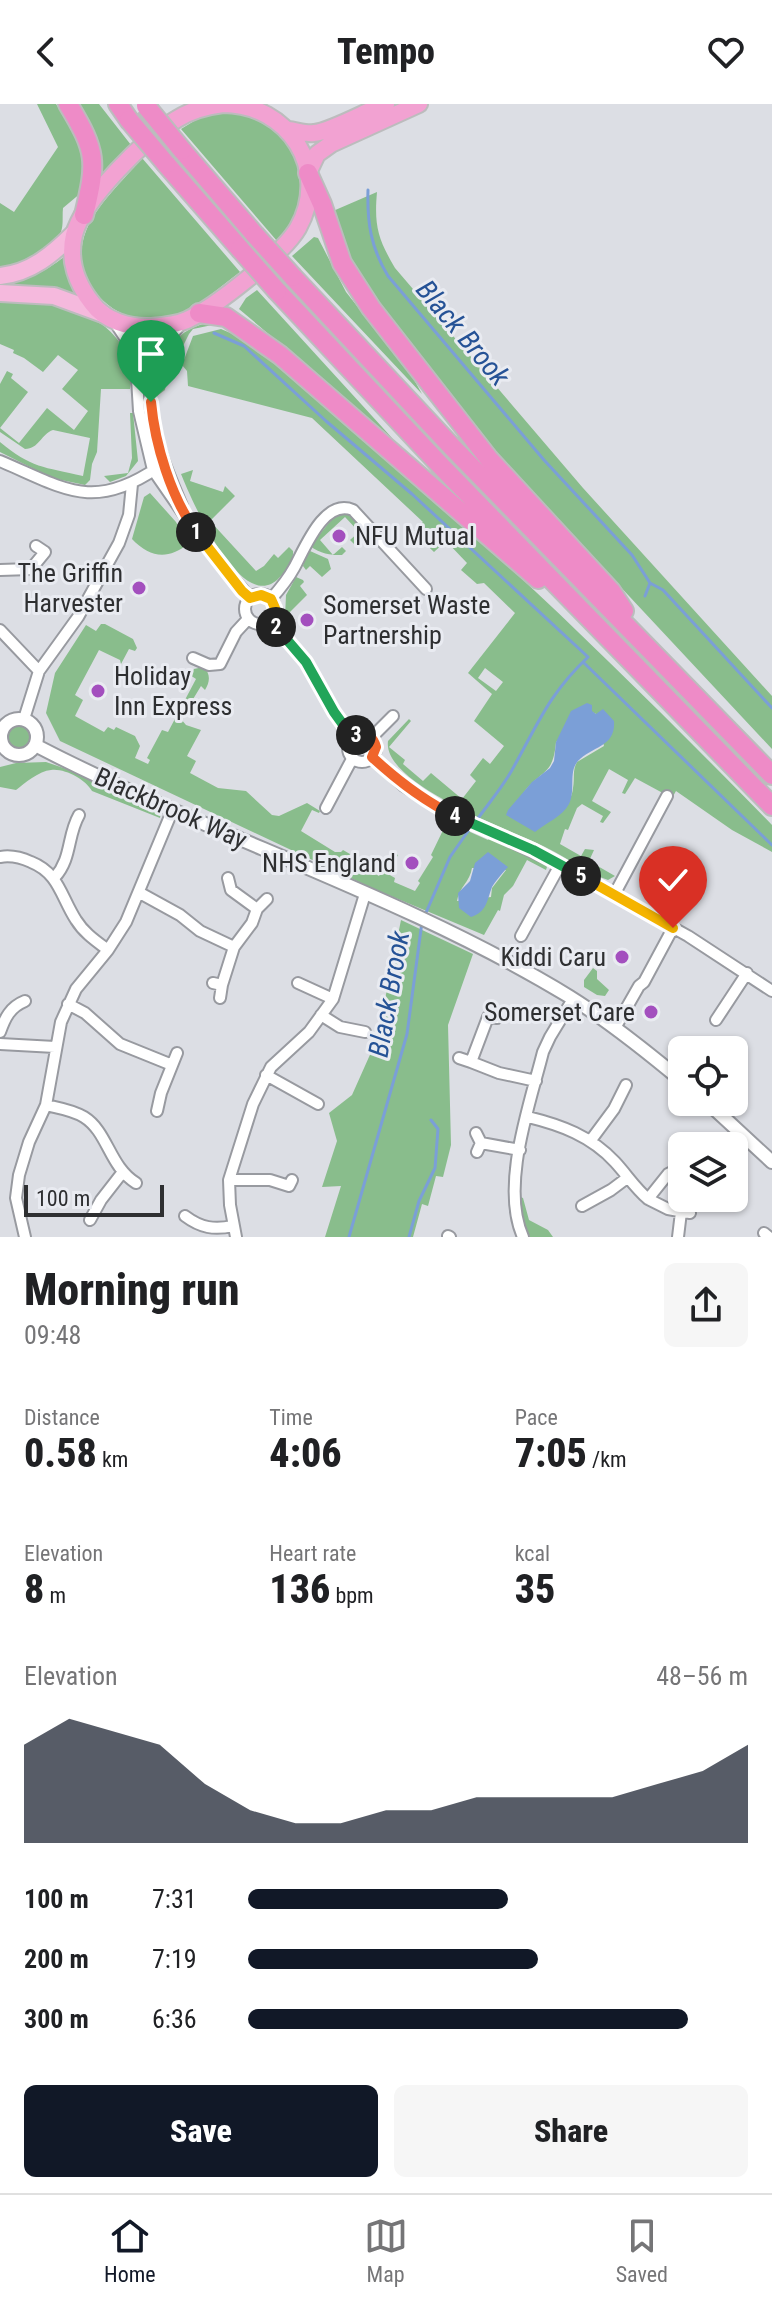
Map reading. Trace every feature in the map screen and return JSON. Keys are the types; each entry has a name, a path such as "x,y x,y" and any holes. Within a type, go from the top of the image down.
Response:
{"highway":[{"path":"68,104 85,132 94,164 84,215"},
{"path":"118,104 240,249 372,393 772,806"},
{"path":"594,622 529,572 280,355 226,317 191,317 143,327 108,317 85,295 73,265 74,233 84,215 131,157 160,130 193,112 223,104 255,109 288,130 300,148 342,263 371,308 489,459 611,591 646,645"},
{"path":"191,317 233,289 290,240 308,202 308,173 317,154 386,104"},
{"path":"288,130 314,133 402,113 419,104"},
{"path":"145,105 255,235 414,407 772,775"}],"main road":[{"path":"0,276 37,265 74,233"},
{"path":"0,293 54,296 108,317"}],"street":[{"path":"108,317 131,347 136,362 139,411 153,470 235,584 250,598"},
{"path":"187,519 153,421 151,382 160,350 191,317"},
{"path":"0,461 50,485 75,492 114,491 132,484 165,462"},
{"path":"24,719 39,671 78,617 127,524 132,484"},
{"path":"271,599 294,569 312,533 334,509 343,507 353,510 426,589"},
{"path":"0,570 31,569 45,552"},
{"path":"261,595 271,599 275,608 270,620 259,624 248,619 245,610 250,598 261,595"},
{"path":"193,658 209,665 220,664 236,632 248,619"},
{"path":"270,620 306,662 352,737"},
{"path":"0,630 39,671"},
{"path":"371,738 393,716"},
{"path":"24,719 35,728 35,745 30,752 20,756 2,750 0,740 3,728 11,720 24,719"},
{"path":"364,734 371,738 376,747 372,757 363,762 352,759 348,751 352,737 364,734"},
{"name":"Blackbrook Way","path":"35,745 477,945 573,999 668,1070"},
{"path":"372,757 404,786 462,819 560,865 614,895 673,928 772,991"},
{"path":"326,808 352,759"},
{"path":"614,895 667,796"},
{"path":"25,1237 18,1213 19,1175 26,1150 46,1105 55,1047 68,1004 89,970 118,937 140,893 173,809"},
{"path":"55,877 68,856 74,819"},
{"path":"0,857 14,856 28,860 55,877 84,932 108,950"},
{"path":"521,936 560,865"},
{"path":"228,878 228,892 257,909"},
{"path":"140,893 180,915 200,931 234,947"},
{"path":"189,1222 235,1231 229,1180 253,1104 266,1075 333,999 365,894"},
{"path":"220,998 217,984 234,947 252,923 257,909 267,899"},
{"path":"615,1028 673,928"},
{"path":"716,1020 747,973"},
{"path":"304,989 333,999"},
{"path":"523,1237 515,1212 514,1196 520,1150 550,1037 573,999"},
{"path":"0,1032 16,1001"},
{"path":"68,1004 85,1013 120,1044 172,1065"},
{"path":"321,1015 331,1023 351,1023 365,1032"},
{"path":"471,1062 489,1015"},
{"path":"0,1044 55,1047"},
{"path":"154,1104 177,1053"},
{"path":"459,1058 499,1073 536,1081"},
{"path":"266,1075 312,1105"},
{"path":"591,1140 614,1109 626,1085"},
{"path":"46,1105 86,1118 122,1173 136,1183"},
{"path":"722,1116 772,1162"},
{"path":"528,1117 548,1121 591,1140 648,1199 668,1209 686,1213 678,1237"},
{"path":"478,1143 520,1150"},
{"path":"90,1212 122,1173"},
{"path":"648,1199 668,1174"},
{"path":"582,1206 627,1178"},
{"path":"229,1180 270,1180 292,1188"}],"green space":[{"path":"37,104 56,104 85,149 82,192 63,208 61,231 49,247 26,261 0,269 0,203 14,212 58,147"},
{"path":"78,104 99,104 131,145 98,184 98,152"},
{"path":"229,112 252,118 271,128 286,143 296,161 300,180 299,201 291,222 277,241 181,129 204,115"},
{"path":"142,158 240,272 191,308 155,320 118,312 103,300 91,286 84,269 82,250 86,231 97,211"},
{"path":"377,192 378,232 395,268 583,488 772,696 772,749 473,429 371,299 353,269 333,211"},
{"path":"314,237 318,238 346,292 412,376 422,394 292,256"},
{"path":"65,256 78,297 0,288 0,282 35,275"},
{"path":"257,290 393,439 239,309 246,298"},
{"path":"0,299 32,299 67,305 97,320 110,331 128,357 130,389 101,389 97,452 90,480 85,485 52,478 0,452 0,442 30,462 83,476 90,438 53,430 34,447 25,449 0,432 0,428 19,443 47,408 74,430 88,411 62,389 78,370 58,355 43,372 13,353 14,350 0,344"},
{"path":"217,324 193,329 167,378 165,390 157,396 160,371 168,349 184,333 195,327"},
{"path":"221,329 242,338 449,512 580,634 772,825 772,852 732,830 676,791 672,798 635,778 625,794 622,793 628,780 609,769 592,801 611,812 603,823 600,822 603,816 582,804 577,808 568,830 565,829 560,844 581,856 585,849 594,850 589,861 615,876 608,880 453,805 406,774 392,758 389,747 423,781 431,773 462,799 476,781 470,775 483,758 490,764 504,746 474,721 492,694 468,673 515,613 484,583 477,584 461,570 467,563 446,541 434,552 413,532 423,522 312,418 188,386 187,371 182,365 193,336","holes":["485,668 503,682 496,691 478,678","592,712 596,714 604,746 577,762 570,799 545,824 524,792 549,767 556,742"]},
{"path":"133,335 162,336 148,361 151,366 152,447 140,362"},
{"path":"7,371 28,392 0,428 0,384"},
{"path":"130,413 133,413 138,461 126,476 110,482 104,476 128,473 132,458"},
{"path":"193,470 190,481 223,492 225,486 235,496 210,521 256,571 274,554 278,558 289,547 293,551 291,562 279,578 265,586 249,582 234,569 207,528 181,474"},
{"path":"150,493 176,522 188,544 173,553 152,553 132,539 144,497"},
{"path":"337,513 349,513 370,535 367,538 364,535 354,544 350,540 359,532 345,517 320,540 333,555 310,546"},
{"path":"342,547 346,551 342,555 333,555"},
{"path":"306,552 328,559 331,569 322,577 310,566 306,570 303,566"},
{"path":"296,577 303,580 300,586 307,595 285,617 286,595"},
{"path":"101,624 105,624 133,639 137,648 135,651 129,649 121,664 120,660 99,650 75,695 83,700 75,716 104,732 108,727 114,730 116,727 135,736 140,746 135,758 148,764 150,760 147,758 162,730 168,732 196,679 190,675 194,669 203,667 208,675 207,687 205,690 201,686 181,719 186,725 201,730 187,756 196,761 190,773 218,788 246,791 272,815 279,816 307,803 320,811 312,810 301,831 335,852 343,850 354,861 357,858 363,861 369,859 365,868 379,876 394,853 398,855 388,874 395,878 394,882 415,891 446,824 488,840 490,837 542,861 546,870 527,860 513,886 504,895 500,911 484,935 374,889 60,741 46,713 55,673 86,625 96,631","holes":["472,868 506,870 492,888 491,897 457,901"]},
{"path":"409,719 411,721 389,747 388,741"},
{"path":"19,724 28,728 32,737 28,746 19,750 10,746 6,737 10,728"},
{"path":"46,762 87,776 155,807 161,812 160,818 92,791 80,779 62,771 42,773 16,790 0,787 0,767"},
{"path":"401,920 473,954 448,1025 451,1145 443,1177 436,1176 428,1206 422,1204 413,1237 325,1237 341,1186 322,1187 337,1141 329,1113 352,1095 377,1039"},
{"path":"593,968 597,971 597,979 609,990 605,996 584,987 584,980"},
{"path":"518,1196 523,1198 529,1220 548,1230 553,1237 530,1237 522,1219"}],"water":[{"path":"587,703 592,705 592,711 596,714 603,709 614,721 614,730 607,741 575,765 572,793 566,808 535,832 506,815 508,810 532,782 550,768 556,742 571,711"},
{"path":"488,852 508,867 492,887 483,909 471,917 459,908 458,893 470,881 475,863"}],"waterway":[{"name":"Black Brook","path":"368,190 371,235 388,276 544,460 632,555 650,583 645,596"},
{"path":"214,333 244,346 412,494 588,657 553,697 508,777 476,821"},
{"path":"650,583 663,590 772,708"},
{"path":"583,662 772,845"},
{"name":"Black Brook","path":"425,915 450,857 471,827"},
{"name":"Black Brook","path":"349,1237 407,1034 422,922"},
{"path":"409,1237 419,1201 435,1168 438,1129 431,1120"}],"place":[{"name":"NFU Mutual","path":"339,536"},
{"name":"The Griffin Harvester","path":"139,588"},
{"name":"Somerset Waste Partnership","path":"307,620"},
{"name":"Holiday Inn Express","path":"98,691"},
{"name":"NHS England","path":"412,863"},
{"name":"Kiddi Caru","path":"622,957"},
{"name":"Somerset Care","path":"651,1012"}],"route":[{"path":"151,402 158,444 187,519 242,591 250,598 261,595 271,599 275,608 270,620 306,662 352,737 368,735 376,747 372,757 422,798 533,850 673,928"}]}
